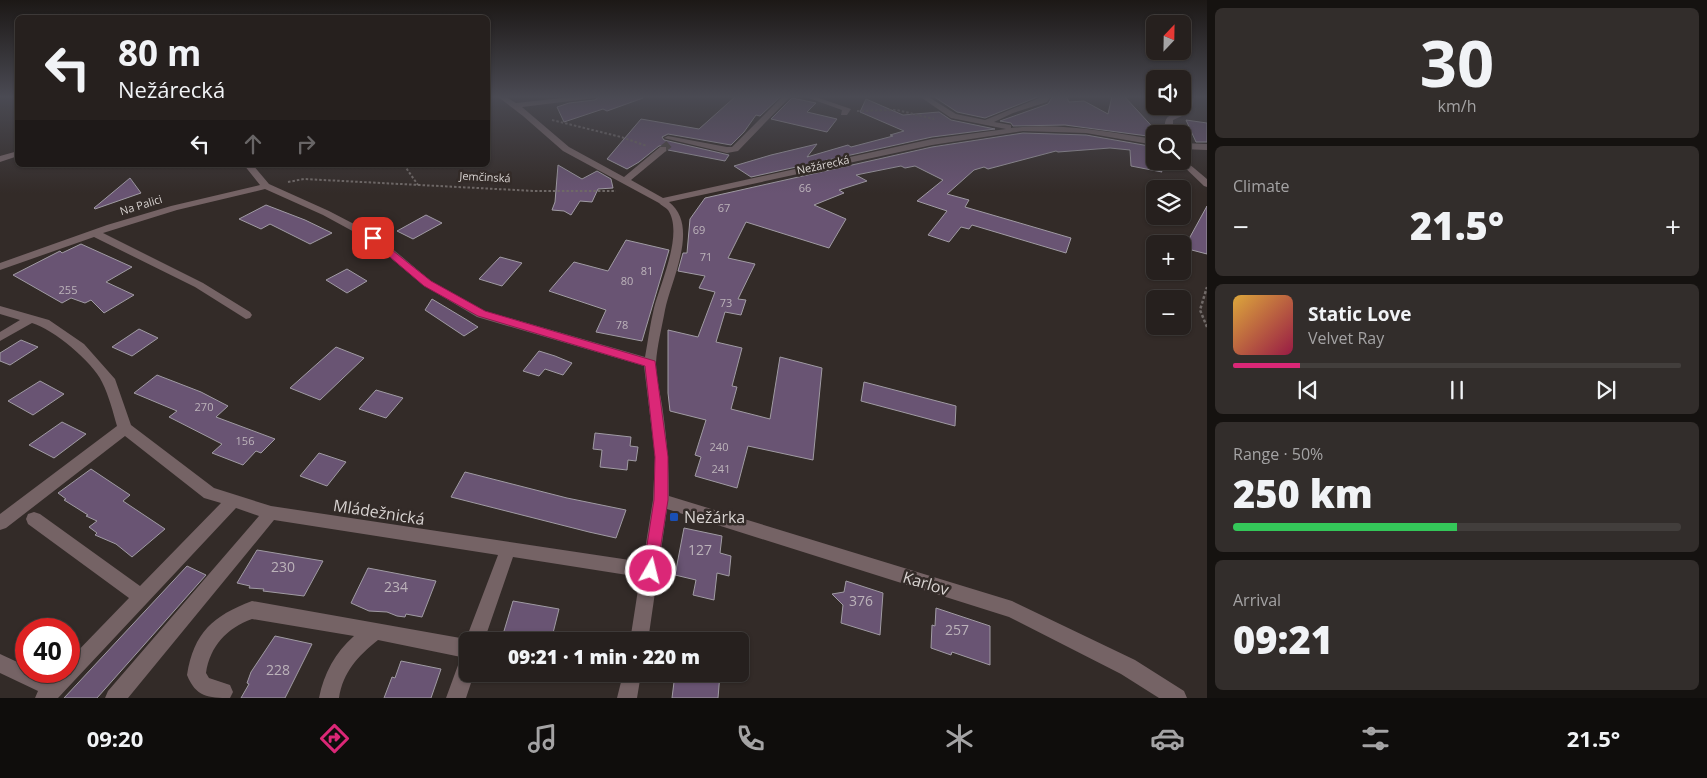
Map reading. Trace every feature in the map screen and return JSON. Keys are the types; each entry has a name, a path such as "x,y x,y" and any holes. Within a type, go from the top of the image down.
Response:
{"street":[{"path":"542,129 566,149 662,201 672,209 676,220 678,240 676,255 660,308 650,364 662,457 661,500 641,632"},
{"path":"624,181 666,145 735,149 755,129"},
{"path":"954,139 961,129"},
{"path":"985,129 985,134"},
{"name":"Nežárecká","path":"662,201 932,142 1023,129 1086,130 1146,140"},
{"path":"1191,146 1207,147"},
{"path":"0,159 15,154"},
{"path":"250,167 266,186 326,213 373,238 428,284 481,314 650,364"},
{"path":"1191,169 1207,184"},
{"name":"Na Palici","path":"0,267 94,233 174,208 266,186"},
{"path":"94,233 199,286 246,315"},
{"path":"0,310 45,323 80,347 108,379 125,428 0,523"},
{"path":"0,337 32,318"},
{"name":"Mládežnická","path":"125,428 209,493 270,513 651,571"},
{"name":"Karlov","path":"661,500 1012,610 1128,667 1177,698"},
{"path":"0,663 49,693 233,501"},
{"path":"115,698 270,513"},
{"path":"34,520 141,597"},
{"path":"478,632 508,549"},
{"path":"223,692 203,685 196,675 197,659 204,645 222,624 235,616 252,610 459,647"},
{"path":"329,698 330,683 338,668 350,652 376,631"},
{"path":"456,698 461,682"},
{"path":"627,698 630,682"}],"path":[{"path":"588,129 644,144 666,145"},
{"path":"405,167 418,185"},
{"name":"Jemčinská","path":"266,186 304,179 535,191 644,191"},
{"path":"1207,287 1200,310 1207,327"}],"building":[{"path":"633,129 746,129 731,145 668,134 662,137 664,140 729,155 725,161 668,150 666,145 659,146 627,169 607,159"},
{"path":"812,129 830,129 827,132"},
{"path":"898,129 995,129 932,137 751,177 734,166 817,144 807,157 848,145 851,147 893,136 890,135 904,131"},
{"path":"1092,129 1146,129 1146,136"},
{"path":"1191,129 1207,129 1207,142 1196,142"},
{"path":"1023,133 1086,135 1146,145 1146,169 1131,166 1130,150 1110,148 1056,151 988,169 984,167 974,170 947,194 969,200 965,207 1071,238 1066,253 972,225 969,229 961,227 949,242 928,235 947,211 917,201 943,180 915,166 905,168 901,166 856,175 867,181 839,190 844,193 814,205 846,219 829,248 746,222 728,258 755,264 738,299 746,300 741,315 725,312 716,342 742,348 732,386 737,387 731,409 770,419 780,357 822,368 813,460 748,446 737,488 695,476 701,457 695,455 706,420 670,411 668,393 668,330 698,337 715,292 699,288 705,276 678,271 683,253 687,253 690,219 705,198 932,147"},
{"path":"558,165 582,179 597,171 611,179 613,188 598,189 592,202 580,201 571,215 564,211 552,210 555,202"},
{"path":"130,178 141,193 94,208"},
{"path":"266,205 332,233 310,244 270,224 261,229 239,219"},
{"path":"1207,206 1207,254 1191,250 1191,235"},
{"path":"426,215 442,223 413,239 397,231"},
{"path":"626,240 669,250 642,341 596,332 606,310 549,291 574,262 608,271"},
{"path":"81,244 132,267 106,282 134,295 104,313 91,300 85,303 71,298 62,303 13,275 60,251 62,253"},
{"path":"500,257 522,263 502,286 479,279"},
{"path":"347,269 367,281 347,293 326,280"},
{"path":"432,299 478,327 464,336 425,310"},
{"path":"139,329 158,338 132,356 112,347"},
{"path":"21,340 38,347 10,365 0,361 0,353"},
{"path":"336,347 364,358 320,400 290,388"},
{"path":"539,351 572,363 563,375 545,369 539,376 523,371"},
{"path":"157,375 201,392 228,406 216,417 275,439 261,453 256,451 243,465 212,453 222,444 169,417 177,411 134,393"},
{"path":"40,381 64,394 33,415 8,401"},
{"path":"864,382 956,406 955,426 861,401"},
{"path":"376,390 403,398 386,418 359,409"},
{"path":"62,422 86,434 54,458 29,445"},
{"path":"595,433 631,437 630,446 638,447 636,461 628,460 627,470 600,467 602,450 593,449"},
{"path":"319,453 346,462 327,486 300,476"},
{"path":"91,469 130,495 123,501 165,529 132,557 116,544 95,535 97,533 89,527 97,521 86,516 88,515 64,500 66,499 58,493"},
{"path":"465,472 567,498 626,510 616,538 589,532 451,497"},
{"path":"684,528 722,536 720,553 731,556 729,576 717,573 714,600 693,595 696,580 675,575"},
{"path":"257,550 323,561 304,596 263,591 264,589 249,588 250,586 237,583"},
{"path":"187,566 206,575 97,698 64,698"},
{"path":"368,568 436,581 422,617 406,614 405,617 387,612 369,611 351,603"},
{"path":"846,581 883,593 880,635 841,623 843,605 832,594 844,592"},
{"path":"513,601 559,609 553,632 504,632"},
{"path":"936,608 990,626 990,665 952,652 951,655 931,648 932,625 935,626"},
{"path":"275,636 312,644 285,698 241,698 249,684 247,683 251,672"},
{"path":"401,661 441,669 431,698 384,698 392,677 395,678"},
{"path":"674,682 719,682 718,698 672,698"}],"tunnel":[{"path":"663,149 669,144"}],"place":[{"name":"Nežárka","path":"674,517"}],"route":[{"path":"373,238 428,284 481,314 650,364 662,457 661,500 651,571"}]}
